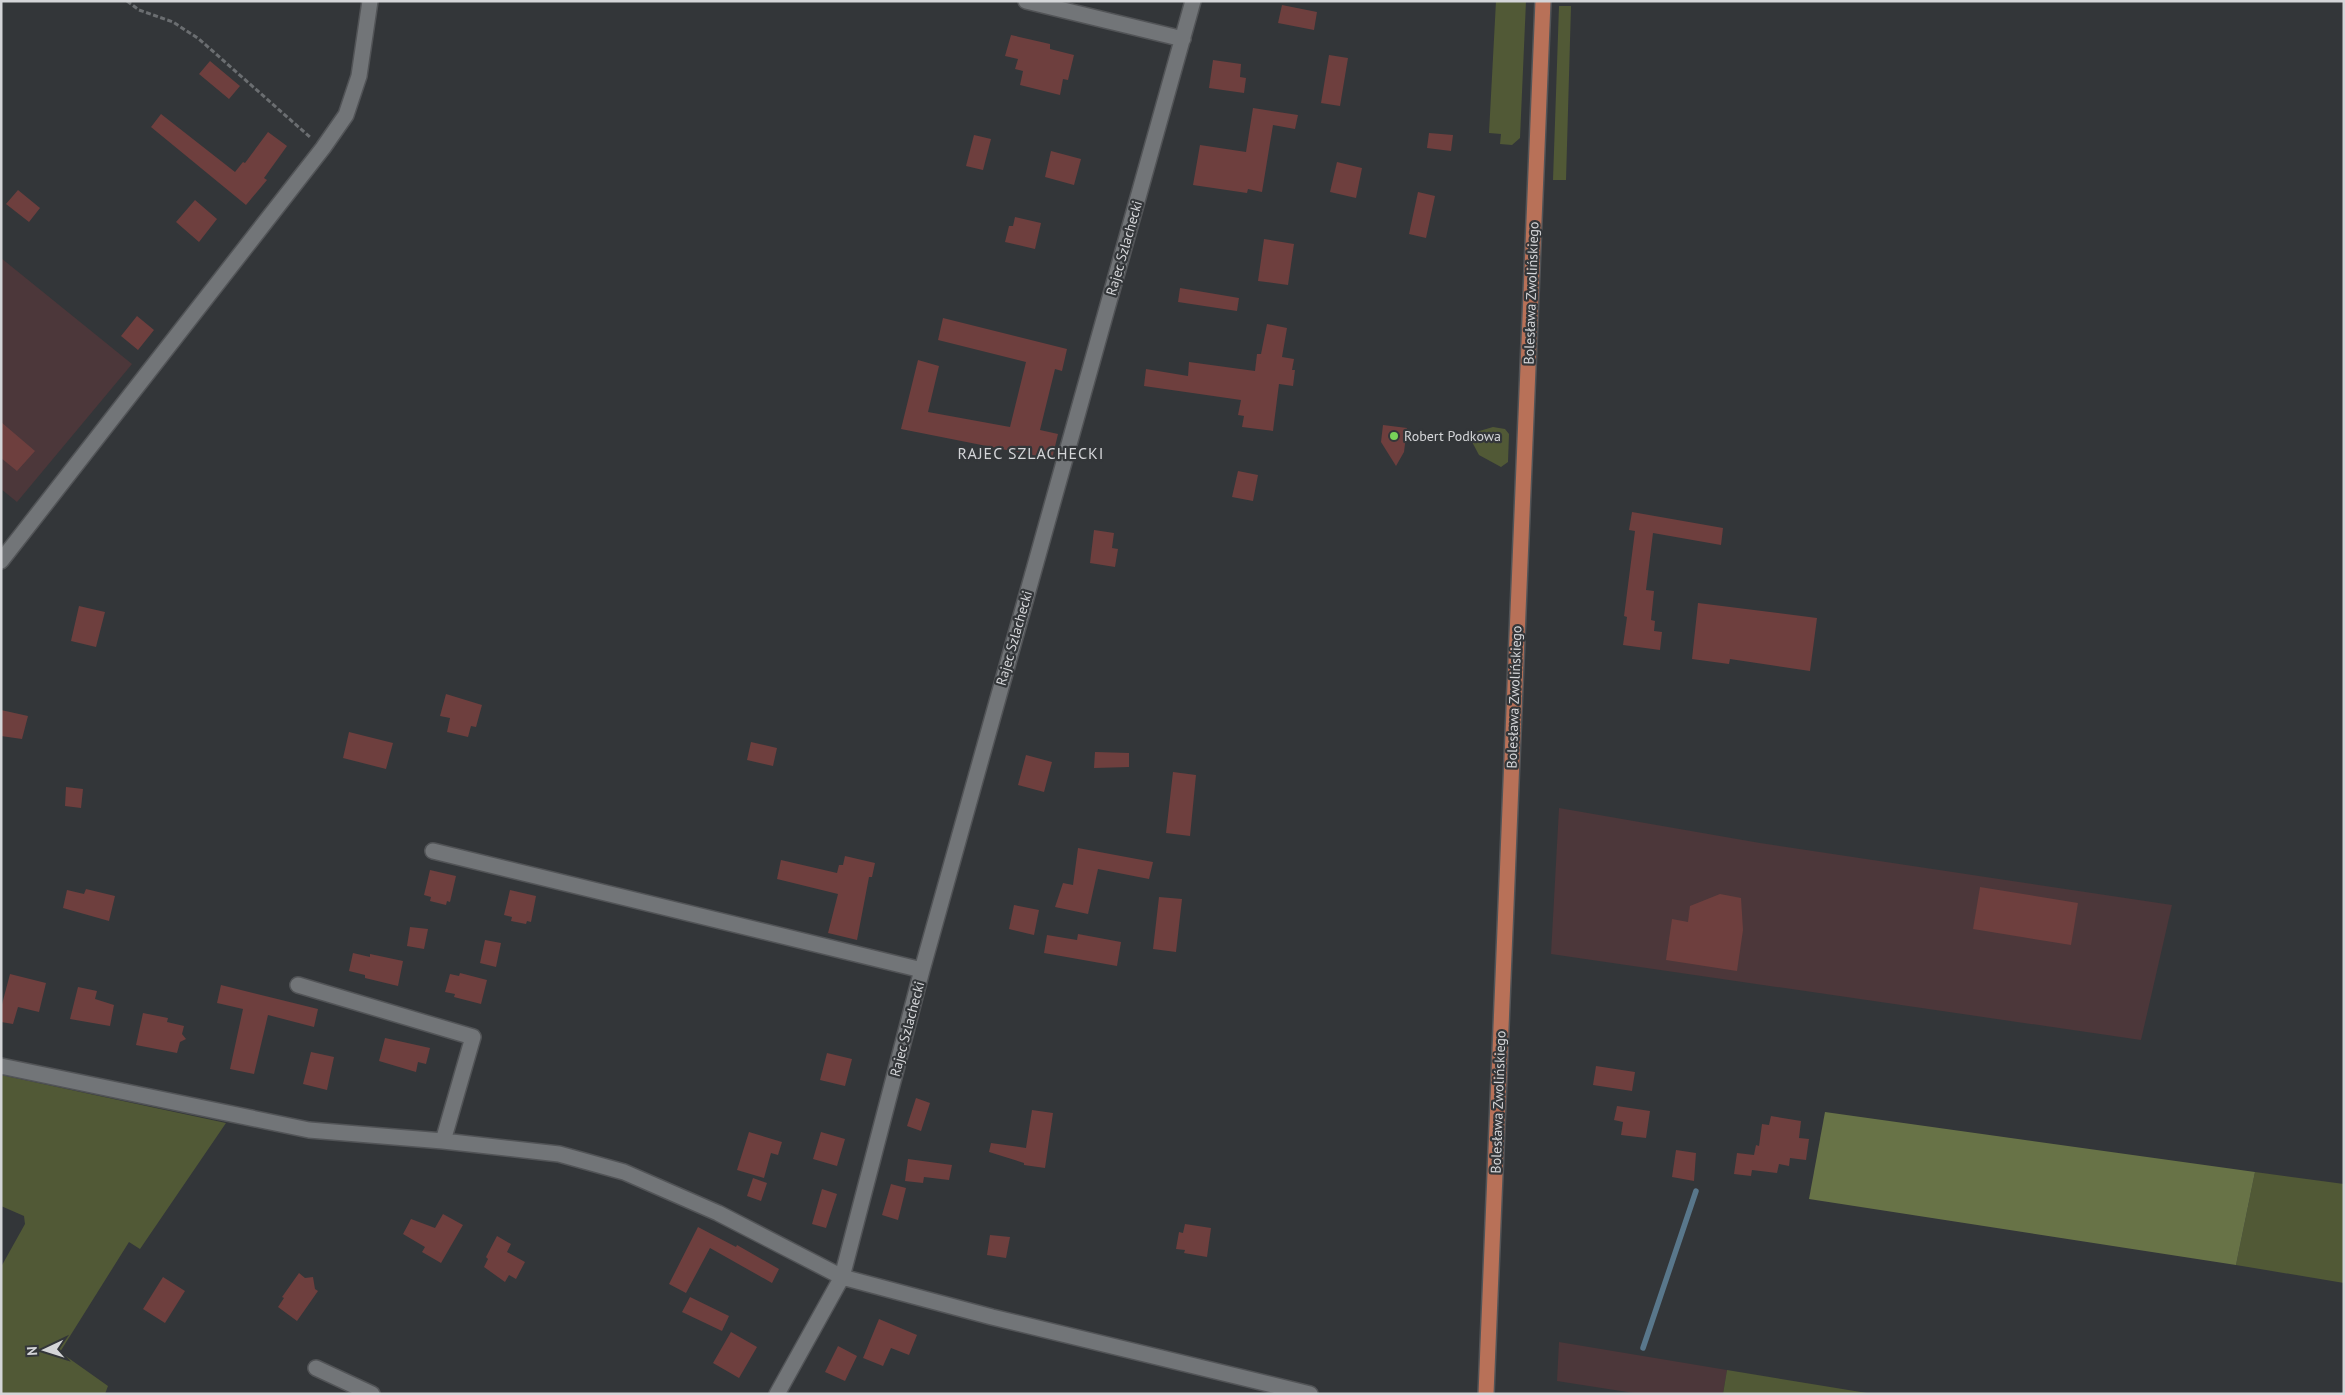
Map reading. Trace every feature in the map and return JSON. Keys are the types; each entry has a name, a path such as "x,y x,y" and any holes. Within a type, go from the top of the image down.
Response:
{"main road":[{"name":"Bolesława Zwolińskiego","path":"1486,1394 1543,1"}],"street":[{"path":"1,561 323,148 346,115 359,76 370,1"},
{"path":"1026,1 1183,39"},
{"name":"Rajec Szlachecki","path":"777,1394 842,1277 922,970 1193,1"},
{"path":"433,851 922,970"},
{"path":"298,985 473,1037 443,1141"},
{"path":"1,1066 309,1130 443,1141 559,1154 624,1172 718,1213 842,1277 992,1317 1310,1394"},
{"path":"316,1368 372,1394"}],"path":[{"path":"127,1 139,10 173,22 199,39 323,148"}],"shaded area":[{"path":"1,258 132,364 17,502 1,489"},
{"path":"1559,808 1760,843 2172,905 2141,1040 1551,954"},
{"path":"1559,1342 1727,1370 1723,1394 1640,1394 1557,1381"}],"green space":[{"path":"1496,1 1526,1 1520,138 1512,145 1500,144 1501,134 1489,133"},
{"path":"1559,6 1571,6 1566,180 1553,180"},
{"path":"1493,427 1505,429 1509,434 1508,462 1501,467 1479,455 1471,440 1476,432"},
{"path":"1,1075 226,1123 140,1249 129,1242 60,1352 108,1386 105,1394 1,1394 1,1267 25,1224 24,1216 1,1206"},
{"path":"1825,1112 2255,1172 2236,1265 1809,1199"},
{"path":"2255,1172 2344,1184 2344,1283 2236,1265"},
{"path":"1727,1370 1873,1394 1723,1394"}],"building":[{"path":"1282,5 1317,12 1314,30 1278,23"},
{"path":"1011,35 1050,44 1050,49 1074,55 1068,80 1063,79 1060,95 1020,85 1023,71 1015,69 1018,59 1005,56"},
{"path":"1329,55 1348,58 1340,106 1321,103"},
{"path":"1213,60 1241,64 1240,77 1246,78 1244,93 1209,88"},
{"path":"210,61 240,86 229,99 199,74"},
{"path":"1253,108 1298,115 1295,129 1273,125 1262,192 1248,189 1247,193 1193,185 1200,145 1246,152"},
{"path":"161,114 235,172 243,162 245,163 268,132 287,146 264,178 267,180 246,205 151,127"},
{"path":"1429,133 1453,135 1451,151 1427,148"},
{"path":"974,135 991,139 983,170 966,166"},
{"path":"1051,151 1081,159 1074,185 1045,177"},
{"path":"1337,162 1362,168 1356,198 1330,192"},
{"path":"18,190 40,208 29,222 6,204"},
{"path":"1418,192 1435,196 1426,238 1409,234"},
{"path":"195,200 217,219 199,242 176,222"},
{"path":"1015,217 1041,223 1035,249 1005,242 1009,226 1013,226"},
{"path":"1264,239 1294,244 1288,285 1258,281"},
{"path":"1180,288 1239,298 1237,311 1178,302"},
{"path":"137,316 154,330 138,350 121,336"},
{"path":"943,318 1067,349 1062,371 1055,369 1040,430 1058,434 1052,459 901,429 918,360 939,366 928,412 1010,427 1026,362 938,340"},
{"path":"1267,324 1287,328 1282,357 1294,359 1292,370 1295,370 1293,386 1279,384 1273,431 1242,427 1244,416 1238,415 1241,400 1144,386 1146,369 1188,376 1189,362 1255,371 1257,354 1261,354"},
{"path":"1,422 35,451 17,471 1,458"},
{"name":"Robert Podkowa","path":"1383,425 1407,428 1404,452 1396,466 1381,442"},
{"path":"1238,471 1258,475 1253,501 1232,497"},
{"path":"1632,512 1723,528 1721,545 1653,533 1646,590 1654,591 1651,620 1655,621 1654,631 1662,632 1660,650 1623,645 1627,617 1624,616 1635,531 1629,530"},
{"path":"1094,530 1114,533 1112,548 1118,549 1115,567 1090,563"},
{"path":"1698,603 1817,618 1810,671 1730,659 1729,664 1692,659"},
{"path":"79,606 105,612 96,647 71,641"},
{"path":"446,694 482,705 476,727 471,726 468,737 447,732 450,718 440,716"},
{"path":"1,710 28,716 22,739 1,736"},
{"path":"349,732 393,743 386,769 343,758"},
{"path":"751,742 777,748 773,766 747,760"},
{"path":"1095,752 1129,753 1129,767 1094,768"},
{"path":"1026,755 1052,762 1044,792 1018,785"},
{"path":"1173,772 1196,775 1190,836 1166,833"},
{"path":"66,787 83,789 81,808 65,806"},
{"path":"1078,848 1153,862 1149,879 1098,869 1088,914 1055,907 1063,883 1073,885"},
{"path":"845,856 875,863 872,877 869,877 857,940 828,933 838,894 777,879 781,860 837,873 839,865 843,865"},
{"path":"430,870 456,876 450,902 447,901 446,905 430,901 431,897 424,895"},
{"path":"1980,887 2078,903 2071,945 1973,929"},
{"path":"86,889 115,896 109,921 63,908 67,890 84,894"},
{"path":"510,890 536,896 531,922 527,921 526,924 511,921 512,917 504,915"},
{"path":"1720,894 1741,898 1743,930 1737,971 1666,960 1672,919 1688,922 1690,906"},
{"path":"1159,897 1182,899 1176,952 1153,949"},
{"path":"1014,905 1039,910 1034,935 1009,929"},
{"path":"410,927 428,929 424,949 407,946"},
{"path":"1078,934 1121,942 1117,966 1044,953 1047,935 1077,940"},
{"path":"485,940 501,943 496,967 480,963"},
{"path":"353,953 370,957 370,954 403,961 398,986 365,978 365,975 349,971"},
{"path":"460,973 487,980 481,1004 454,997 455,994 445,992 450,974 459,976"},
{"path":"10,974 46,983 39,1012 18,1007 13,1024 1,1022 1,1008"},
{"path":"221,985 318,1009 314,1027 268,1015 254,1074 230,1069 243,1009 217,1003"},
{"path":"78,987 97,991 95,999 114,1005 110,1026 70,1019"},
{"path":"143,1013 168,1018 167,1022 184,1026 182,1034 186,1039 180,1042 177,1053 136,1045"},
{"path":"385,1038 430,1048 426,1064 418,1062 416,1072 379,1061"},
{"path":"311,1052 334,1057 327,1090 303,1084"},
{"path":"827,1053 852,1059 845,1086 820,1080"},
{"path":"1596,1066 1635,1072 1632,1091 1593,1085"},
{"path":"916,1098 930,1103 921,1131 907,1126"},
{"path":"1617,1106 1650,1111 1646,1138 1621,1135 1623,1122 1614,1120"},
{"path":"1032,1110 1053,1113 1045,1168 1024,1165 1024,1163 989,1152 991,1143 1026,1148"},
{"path":"1771,1116 1801,1121 1799,1138 1809,1139 1806,1160 1790,1158 1789,1166 1779,1164 1777,1173 1752,1170 1751,1176 1734,1174 1737,1153 1754,1155 1756,1145 1759,1146 1762,1124 1769,1125"},
{"path":"749,1132 782,1142 778,1155 771,1153 764,1178 737,1170"},
{"path":"821,1132 845,1139 837,1166 813,1159"},
{"path":"1676,1150 1696,1153 1694,1181 1672,1177"},
{"path":"908,1159 952,1165 949,1180 924,1177 923,1183 905,1181"},
{"path":"753,1178 767,1183 761,1201 747,1196"},
{"path":"891,1184 906,1188 898,1220 882,1215"},
{"path":"822,1189 837,1194 826,1228 812,1224"},
{"path":"443,1214 463,1225 441,1263 422,1252 425,1247 403,1234 411,1219 435,1228"},
{"path":"1185,1224 1211,1228 1207,1257 1184,1253 1185,1250 1176,1249 1179,1232 1183,1233"},
{"path":"698,1227 736,1247 737,1245 779,1269 772,1283 710,1248 686,1293 669,1284"},
{"path":"990,1235 1010,1237 1006,1258 987,1255"},
{"path":"497,1236 511,1244 507,1252 525,1262 516,1279 509,1275 505,1282 484,1267 488,1259 486,1257"},
{"path":"299,1273 305,1278 313,1277 315,1289 318,1291 297,1321 278,1307 284,1298 282,1297"},
{"path":"163,1277 185,1291 165,1323 143,1309"},
{"path":"690,1297 729,1316 722,1331 682,1312"},
{"path":"879,1319 917,1335 909,1355 891,1348 883,1366 863,1358"},
{"path":"731,1332 757,1347 739,1378 713,1363"},
{"path":"838,1346 857,1356 845,1381 825,1372"}],"waterway":[{"path":"1643,1348 1696,1191"}],"place":[{"name":"Robert Podkowa","path":"1394,436"}],"district":[{"name":"RAJEC SZLACHECKI","path":"1031,453"}]}
